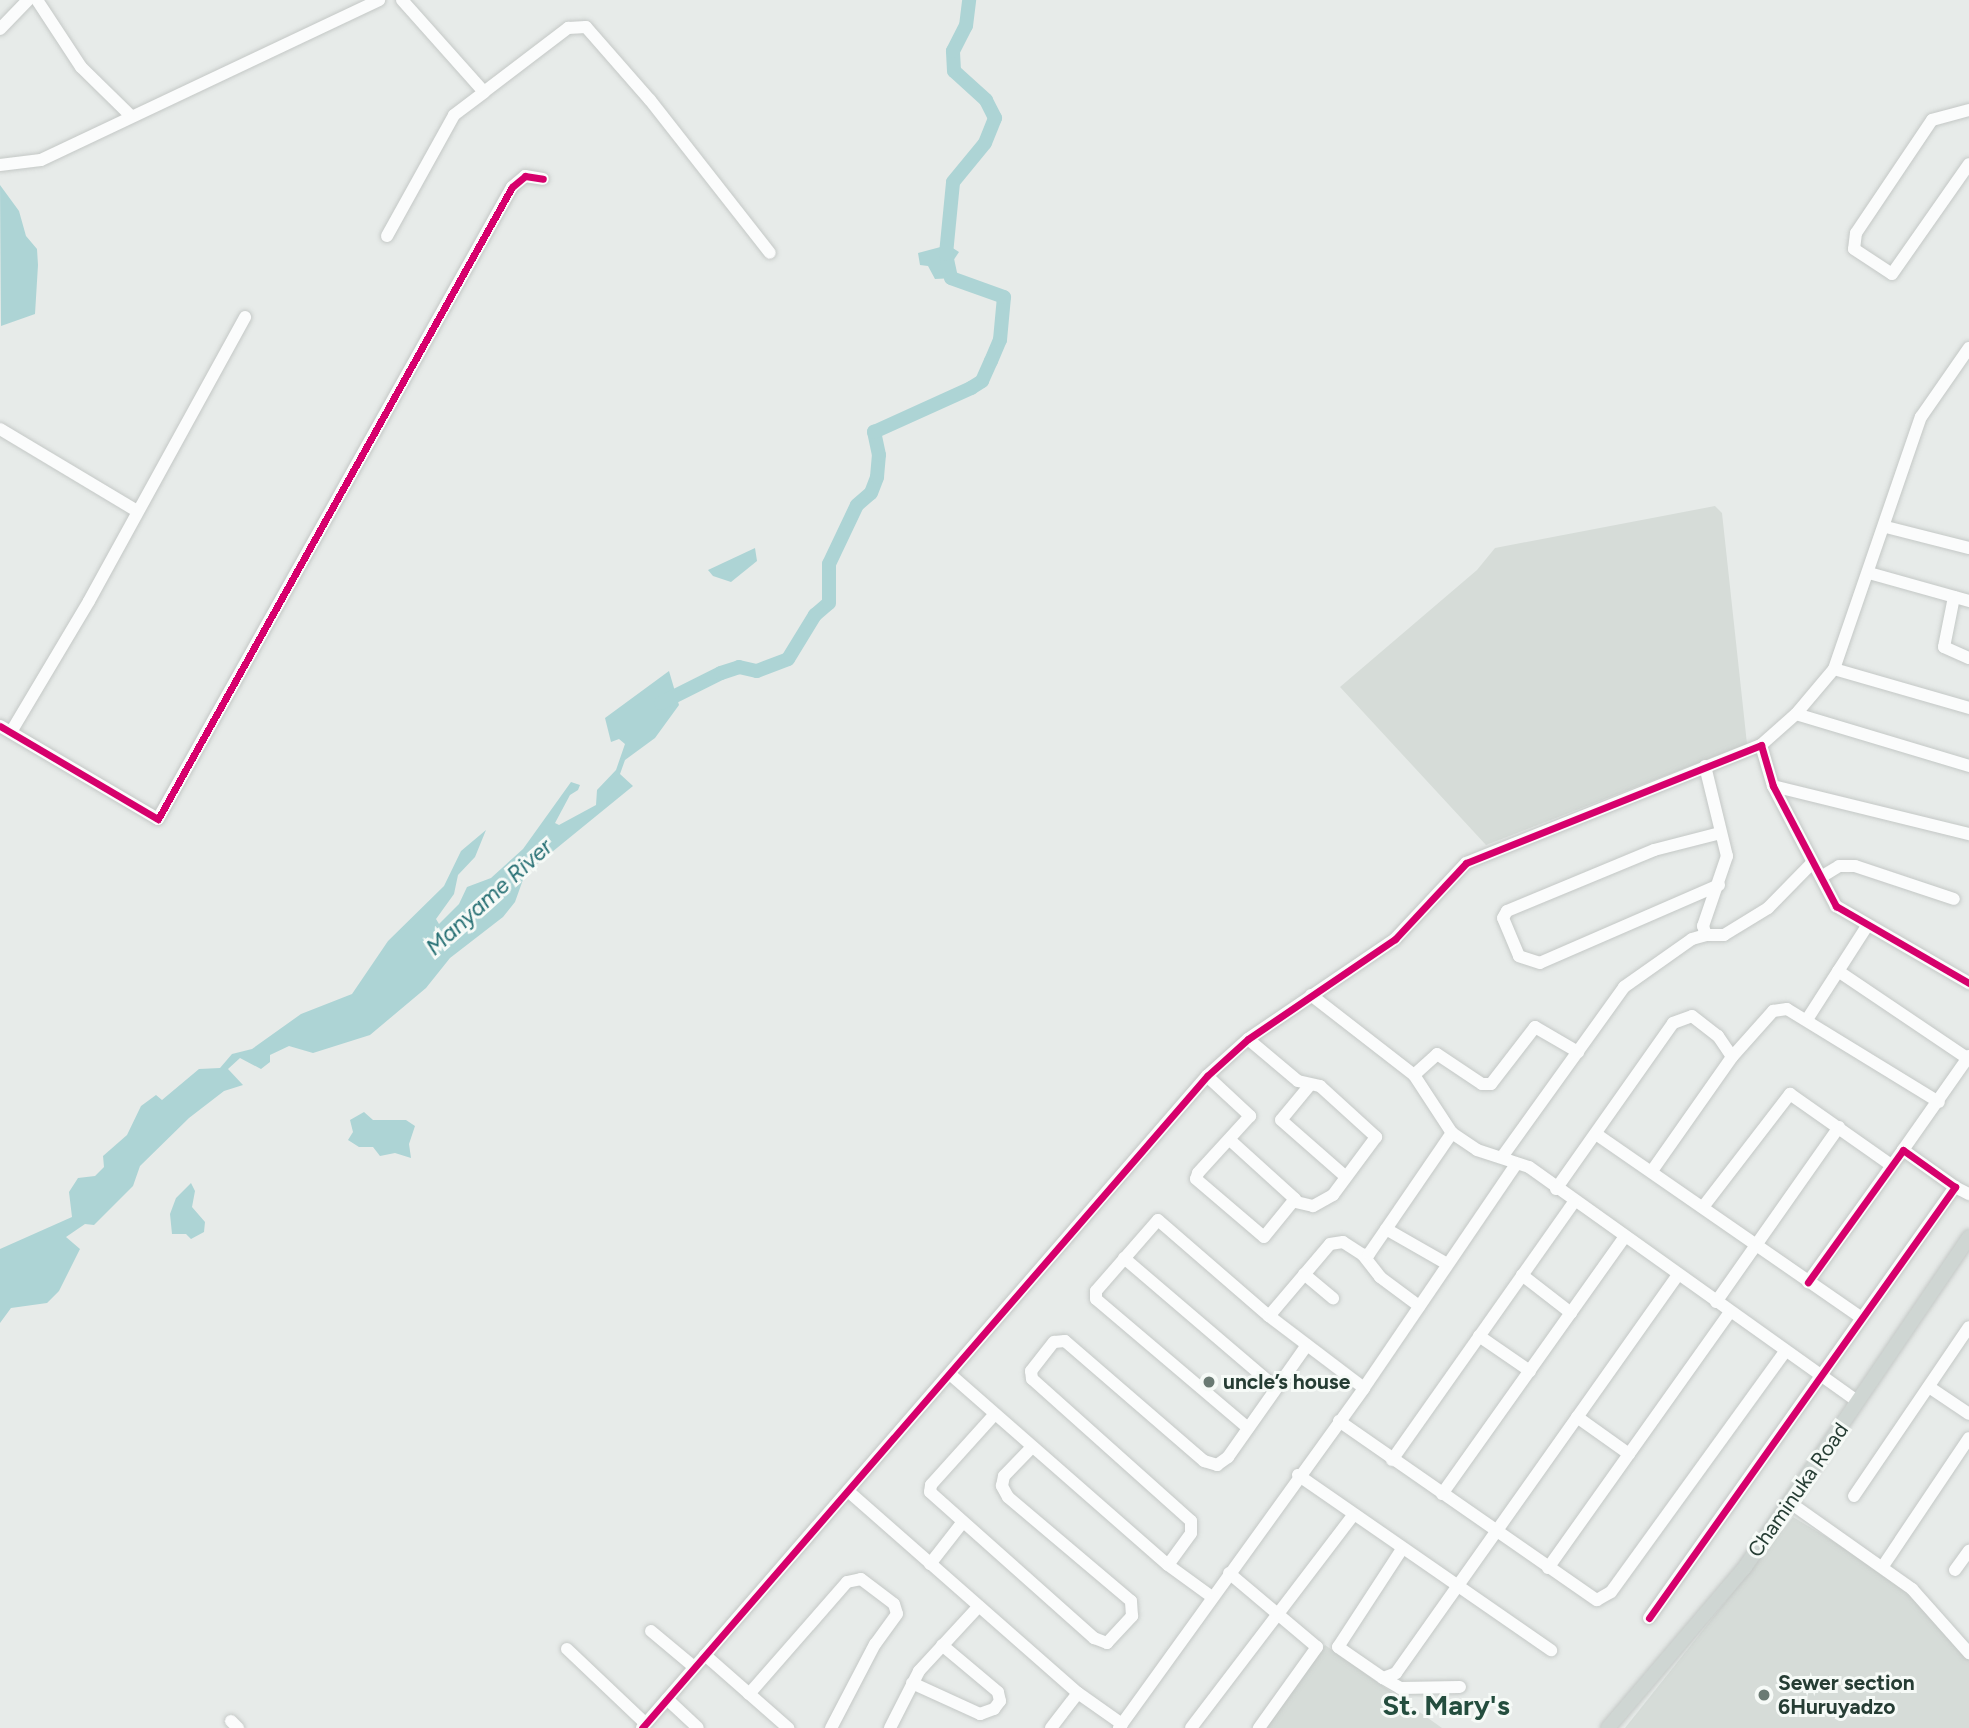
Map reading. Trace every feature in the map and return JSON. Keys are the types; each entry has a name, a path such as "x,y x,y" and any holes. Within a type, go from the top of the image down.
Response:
{"main road":[{"name":"Chaminuka Road","path":"1608,1728 1720,1598 1792,1504 1969,1237"}],"street":[{"path":"0,29 29,0"},
{"path":"37,0 81,67 132,117"},
{"path":"0,165 41,160 379,0"},
{"path":"402,0 484,92"},
{"path":"387,236 454,115 568,28 586,27 650,100 770,253"},
{"path":"1969,110 1932,120 1856,233 1854,249 1892,274 1969,164"},
{"path":"245,317 137,511 6,729 158,819 512,187 525,176 544,178"},
{"path":"567,1649 644,1725 951,1375 1207,1076 1248,1039 1395,939 1466,863 1760,745 1796,714 1834,669 1886,527 1896,482 1921,417 1969,348"},
{"path":"0,429 137,511"},
{"path":"1886,527 1969,548"},
{"path":"1870,573 1969,601"},
{"path":"1954,597 1944,648 1969,658"},
{"path":"1834,669 1969,708"},
{"path":"1796,714 1969,766"},
{"path":"1760,745 1773,786 1836,906 1969,983"},
{"path":"1705,766 1718,805 1720,833 1727,861 1703,926 1706,935"},
{"path":"1773,786 1790,786 1969,834"},
{"path":"1719,885 1539,964 1519,956 1503,918 1507,911 1654,850 1720,833"},
{"path":"1502,1157 1631,980 1706,935 1724,935 1768,908 1812,863"},
{"path":"1821,877 1839,866 1855,866 1954,899"},
{"path":"1808,1018 1867,926"},
{"path":"1808,1282 1939,1102 1968,1057 1838,971"},
{"path":"1311,995 1414,1075 1452,1133 1477,1150 1529,1167 1624,1238 1858,1402"},
{"path":"1652,1171 1732,1057 1773,1011 1787,1009 1808,1018 1939,1102"},
{"path":"1556,1189 1679,1018 1692,1016 1718,1036 1732,1057"},
{"path":"1414,1075 1437,1054 1482,1084 1491,1084 1535,1027 1577,1052"},
{"path":"1230,1140 1295,1202 1322,1203 1346,1177 1376,1137 1320,1086 1298,1081 1248,1039"},
{"path":"1207,1076 1250,1114 1230,1140 1198,1173 1198,1181 1260,1237 1267,1236 1295,1202"},
{"path":"1310,1085 1282,1121 1346,1177"},
{"path":"1703,1207 1785,1097 1796,1095 1891,1165"},
{"path":"1716,1302 1839,1127"},
{"path":"1363,1255 1386,1229 1452,1133"},
{"path":"1596,1134 1860,1317"},
{"path":"1903,1150 1969,1194"},
{"path":"848,1492 1078,1693 1120,1726 1298,1475 1364,1388 1516,1164"},
{"path":"1648,1618 1955,1187"},
{"path":"1392,1460 1574,1202"},
{"path":"1248,1428 1096,1299 1096,1291 1162,1220 1269,1316 1364,1388"},
{"path":"1386,1229 1447,1264"},
{"path":"1441,1494 1624,1238"},
{"path":"1269,1316 1336,1241 1363,1255 1380,1277 1419,1306"},
{"path":"1124,1258 1276,1388"},
{"path":"1304,1274 1333,1298"},
{"path":"1522,1275 1571,1313"},
{"path":"1383,1678 1396,1673 1678,1275"},
{"path":"1548,1568 1729,1313"},
{"path":"1854,1496 1969,1327"},
{"path":"1479,1336 1530,1371"},
{"path":"1168,1565 1191,1533 1191,1521 1032,1380 1031,1371 1054,1342 1065,1341 1211,1464 1223,1462 1307,1345"},
{"path":"1339,1421 1590,1598 1605,1598 1785,1352"},
{"path":"951,1375 1168,1565 1212,1597"},
{"path":"1929,1387 1969,1414"},
{"path":"994,1415 930,1489 962,1523 1094,1637 1102,1642 1114,1639 1132,1616 1131,1601 1004,1492 1004,1476 1032,1447"},
{"path":"1577,1418 1629,1454"},
{"path":"1883,1566 1969,1438"},
{"path":"1298,1475 1551,1650"},
{"path":"1792,1504 1912,1589 1969,1653"},
{"path":"1191,1728 1278,1610 1294,1596 1353,1514"},
{"path":"930,1564 962,1523"},
{"path":"1402,1549 1338,1647 1400,1688 1460,1687"},
{"path":"1955,1570 1969,1550"},
{"path":"1228,1573 1278,1610 1317,1647 1259,1728"},
{"path":"749,1694 847,1582 861,1579 894,1604 897,1614 875,1644 831,1728"},
{"path":"890,1728 912,1683 942,1645 979,1606"},
{"path":"651,1631 694,1667"},
{"path":"912,1683 980,1714 994,1709 1000,1701 998,1692 942,1645"},
{"path":"705,1656 788,1728"},
{"path":"1051,1728 1078,1693"},
{"path":"667,1699 698,1728"}],"shaded area":[{"path":"1715,506 1722,513 1747,744 1486,845 1340,687 1477,570 1495,548"},
{"path":"1793,1517 1920,1593 1969,1660 1969,1728 1625,1728"},
{"path":"1325,1645 1442,1728 1266,1728"}],"water":[{"path":"0,185 19,211 26,236 37,249 38,265 35,314 1,326"},
{"path":"948,245 959,252 953,261 955,278 935,279 928,266 920,265 918,253"},
{"path":"755,548 757,561 731,582 713,576 708,570"},
{"path":"669,671 679,705 655,738 625,760 620,774 633,786 525,874 515,902 503,917 450,958 426,988 370,1035 313,1053 289,1046 270,1055 270,1062 261,1069 240,1058 228,1069 243,1085 224,1091 189,1118 140,1166 133,1186 94,1225 85,1224 66,1237 80,1249 59,1291 47,1303 11,1308 0,1323 0,1249 72,1217 69,1192 78,1178 95,1176 104,1167 103,1156 127,1135 141,1106 156,1095 162,1100 199,1069 220,1068 232,1054 252,1049 301,1014 352,994 388,941 444,886 461,851 486,830 475,857 458,875 454,894 436,919 439,924 459,904 467,887 491,878 523,849 571,782 580,785 578,790 570,795 555,823 559,825 596,805 597,790 616,770 625,744 619,739 611,742 605,718"},
{"path":"364,1112 373,1120 406,1120 415,1126 409,1144 411,1158 395,1153 380,1156 373,1147 359,1147 348,1140 353,1132 350,1120"},
{"path":"191,1183 195,1191 192,1207 205,1222 204,1232 191,1239 186,1234 172,1234 170,1214 176,1198"}],"waterway":[{"name":"Manyame River","path":"661,703 721,673 739,667 757,671 788,659 815,615 829,603 829,564 857,505 871,493 877,477 879,455 874,432 971,388 982,381 991,361 1000,340 1004,297 951,278 946,254 953,182 985,143 995,118 986,100 954,71 953,51 966,26 969,0"}],"cycle path":[{"path":"0,726 158,819 512,187 525,176 543,179"},
{"path":"642,1728 1207,1076 1248,1039 1395,939 1466,863 1761,745 1773,786 1836,906 1969,983"},
{"path":"1649,1618 1955,1187 1903,1150 1808,1282"}],"place":[{"name":"uncle’s house","path":"1209,1382"},
{"name":"Sewer section 6Huruyadzo","path":"1764,1695"}],"district":[{"name":"St. Mary's","path":"1446,1705"}]}
